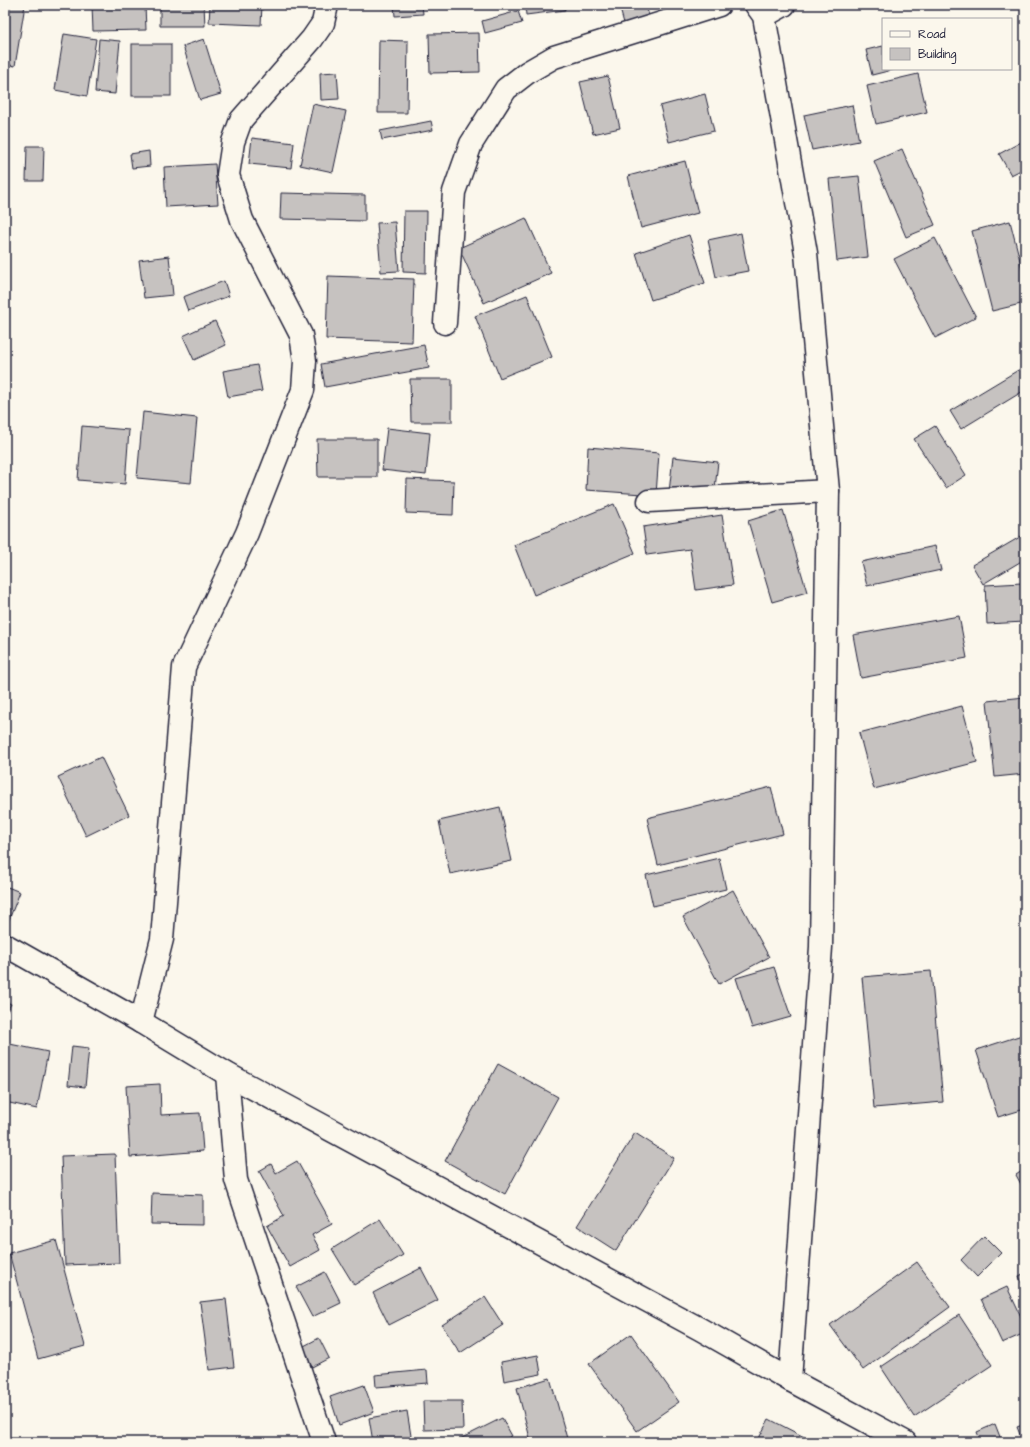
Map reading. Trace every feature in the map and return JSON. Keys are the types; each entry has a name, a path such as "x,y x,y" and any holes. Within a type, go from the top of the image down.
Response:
{"street":[{"path":"141,1022 162,939 184,667 247,534 303,390 305,361 302,335 242,220 228,175 233,142 241,120 312,39 323,23 327,5"},
{"path":"445,324 454,192 471,144 506,89 528,72 554,57 719,5"},
{"path":"784,5 760,10 806,253 828,491 821,947 790,1380"},
{"path":"649,501 828,491"},
{"path":"5,944 141,1022 227,1074 700,1329 790,1380 905,1442"},
{"path":"227,1074 236,1180 324,1442"}],"building":[{"path":"5,5 25,5 15,66 5,64"},
{"path":"92,5 145,5 146,30 93,31"},
{"path":"160,5 204,5 205,26 160,26"},
{"path":"210,5 262,5 261,25 209,23"},
{"path":"394,5 422,5 423,14 395,16"},
{"path":"525,5 564,5 565,10 526,15"},
{"path":"619,5 646,5 650,20 625,27"},
{"path":"518,11 522,23 485,33 482,21"},
{"path":"479,33 480,72 430,73 429,34"},
{"path":"64,34 96,39 87,96 55,90"},
{"path":"99,39 120,41 115,94 95,92"},
{"path":"204,39 221,94 200,100 183,46"},
{"path":"379,40 408,41 407,113 378,113"},
{"path":"132,44 171,44 171,96 132,96"},
{"path":"882,46 882,70 892,70 872,75 866,50"},
{"path":"337,72 339,99 321,100 320,73"},
{"path":"918,74 927,112 876,124 867,86"},
{"path":"608,76 620,128 593,134 580,82"},
{"path":"705,94 714,131 669,142 660,106"},
{"path":"313,104 346,111 333,172 300,165"},
{"path":"852,105 859,141 812,150 804,115"},
{"path":"431,121 433,130 382,140 380,131"},
{"path":"252,138 294,143 291,168 249,164"},
{"path":"1025,140 1025,168 1011,175 999,154"},
{"path":"27,146 44,146 43,181 26,181"},
{"path":"902,149 935,225 906,237 874,161"},
{"path":"149,151 150,166 132,168 130,154"},
{"path":"685,161 698,213 641,228 628,176"},
{"path":"215,164 218,204 166,207 164,167"},
{"path":"859,176 868,257 837,261 829,179"},
{"path":"281,193 365,195 365,221 280,219"},
{"path":"404,211 427,211 426,273 403,272"},
{"path":"526,218 551,273 484,303 459,248"},
{"path":"1010,221 1025,280 1025,303 992,311 972,231"},
{"path":"395,222 399,271 381,272 377,223"},
{"path":"741,233 748,271 716,277 708,240"},
{"path":"689,235 705,283 651,300 636,253"},
{"path":"935,238 976,317 935,338 894,259"},
{"path":"169,256 173,295 144,298 139,260"},
{"path":"328,276 414,279 412,342 326,339"},
{"path":"224,281 229,296 188,311 183,297"},
{"path":"527,295 552,357 500,378 475,316"},
{"path":"215,321 226,345 194,360 183,336"},
{"path":"424,345 429,368 325,387 321,364"},
{"path":"257,365 262,391 228,397 223,371"},
{"path":"1025,366 1025,390 961,429 950,411"},
{"path":"410,379 452,379 452,422 411,422"},
{"path":"143,412 197,418 191,483 137,478"},
{"path":"82,426 129,430 125,484 78,480"},
{"path":"935,426 966,475 946,488 914,439"},
{"path":"387,428 430,433 426,475 382,470"},
{"path":"317,439 377,439 377,477 318,477"},
{"path":"588,447 659,453 656,495 586,490"},
{"path":"673,457 718,462 714,497 669,492"},
{"path":"407,479 454,481 453,515 406,513"},
{"path":"614,504 635,553 534,595 514,545"},
{"path":"783,510 807,592 772,602 748,521"},
{"path":"722,515 733,585 696,590 690,549 647,555 643,527"},
{"path":"1025,534 1025,559 983,584 972,565"},
{"path":"935,546 941,570 867,586 861,562"},
{"path":"1022,583 1024,622 987,624 985,585"},
{"path":"959,616 967,658 861,678 853,635"},
{"path":"1025,697 1025,774 995,777 987,701"},
{"path":"962,706 977,762 874,789 859,733"},
{"path":"101,757 129,815 86,836 58,777"},
{"path":"771,787 783,834 658,865 647,818"},
{"path":"500,807 512,861 450,874 439,821"},
{"path":"719,858 726,889 653,906 646,875"},
{"path":"5,886 20,892 6,927 5,926"},
{"path":"733,890 769,957 719,984 683,917"},
{"path":"774,967 791,1017 752,1028 736,978"},
{"path":"931,971 943,1102 874,1108 862,977"},
{"path":"5,1001 11,1004 5,1015"},
{"path":"1025,1034 1025,1109 998,1117 976,1050"},
{"path":"5,1043 48,1052 37,1109 5,1102"},
{"path":"72,1046 89,1048 85,1087 68,1085"},
{"path":"498,1064 558,1097 505,1194 445,1161"},
{"path":"160,1084 161,1115 200,1113 203,1151 130,1157 126,1086"},
{"path":"635,1133 674,1158 616,1251 577,1226"},
{"path":"115,1154 119,1263 65,1265 61,1156"},
{"path":"297,1161 332,1224 312,1235 320,1250 290,1267 267,1226 284,1216 259,1171 271,1164 276,1173"},
{"path":"1025,1169 1025,1184 1022,1186 1016,1175"},
{"path":"152,1193 203,1195 203,1225 151,1224"},
{"path":"380,1219 403,1255 354,1285 332,1249"},
{"path":"984,1236 1001,1253 977,1277 961,1260"},
{"path":"56,1240 85,1346 38,1359 9,1253"},
{"path":"917,1262 950,1307 863,1370 830,1325"},
{"path":"421,1268 438,1300 389,1325 373,1293"},
{"path":"325,1272 341,1303 312,1317 296,1287"},
{"path":"1025,1273 1025,1290 1019,1276"},
{"path":"1007,1287 1025,1325 1025,1333 1002,1343 981,1299"},
{"path":"485,1297 503,1325 460,1353 442,1325"},
{"path":"226,1299 234,1367 209,1370 200,1302"},
{"path":"959,1315 992,1365 914,1417 881,1367"},
{"path":"631,1334 679,1402 637,1431 589,1364"},
{"path":"319,1338 329,1358 312,1367 302,1347"},
{"path":"538,1355 541,1374 504,1381 501,1362"},
{"path":"427,1370 428,1383 376,1387 375,1375"},
{"path":"550,1378 568,1442 531,1442 517,1388"},
{"path":"364,1385 374,1412 339,1425 330,1397"},
{"path":"423,1401 462,1401 463,1429 424,1430"},
{"path":"407,1411 412,1442 373,1442 369,1418"},
{"path":"502,1418 512,1436 500,1442 454,1442"},
{"path":"769,1419 814,1442 757,1442"},
{"path":"995,1424 1002,1442 981,1442 977,1432"},
{"path":"1025,1424 1025,1442 1023,1442 1017,1427"}]}
